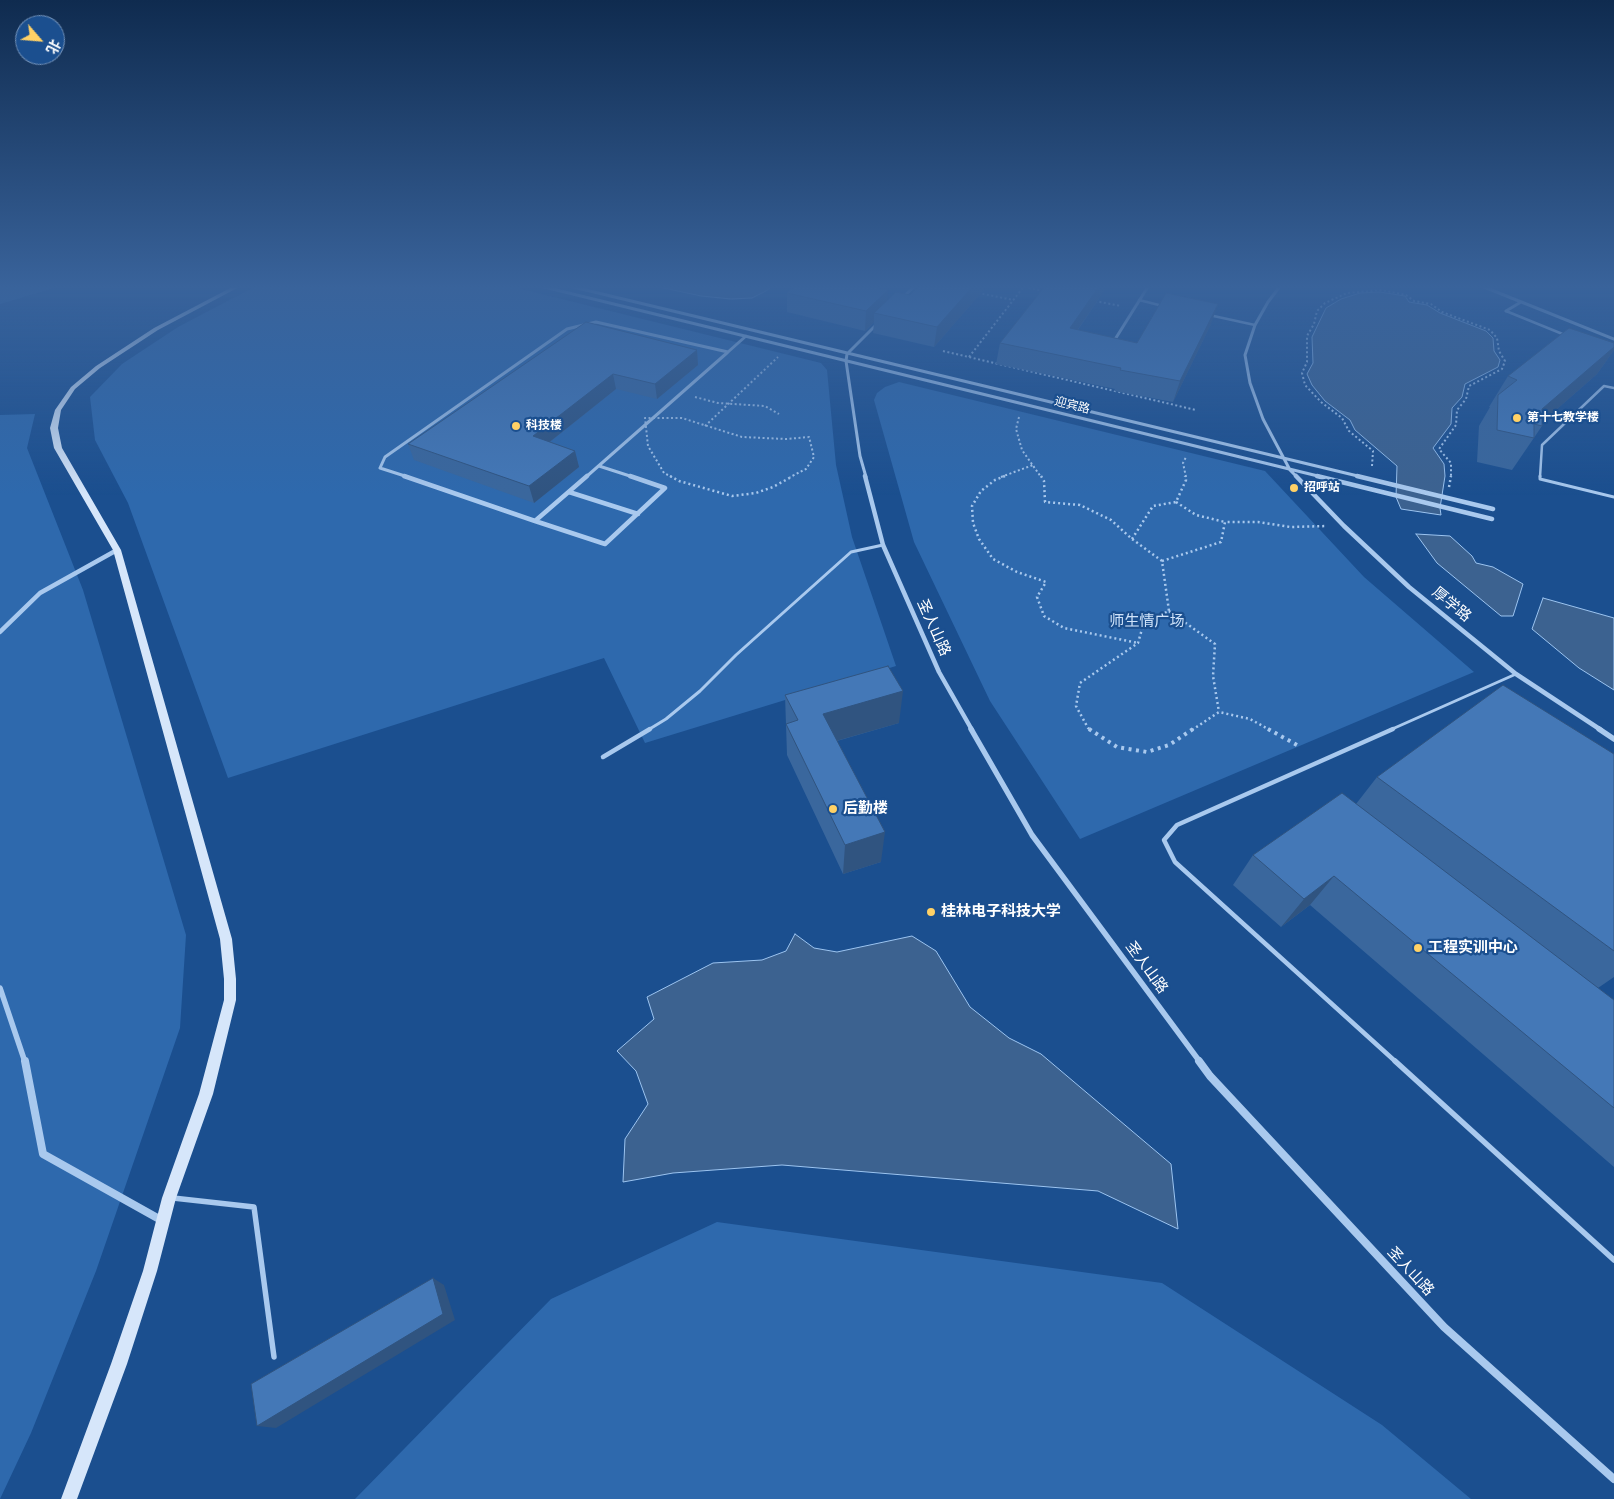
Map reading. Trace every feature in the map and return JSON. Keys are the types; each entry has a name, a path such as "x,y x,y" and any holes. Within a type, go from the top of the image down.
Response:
{"street":[{"path":"69,1499 119,1364 164,1222 169,1198 206,1094 230,1000 230,964 226,939 118,550 58,448 54,435 55,419 58,410 78,383 115,355"},
{"path":"530,355 384,456 380,468 605,544 665,488 599,466"},
{"path":"535,521 725,355"},
{"name":"迎宾路","path":"835,355 1282,458 1493,509"},
{"name":"迎宾路","path":"839,355 1022,404 1492,519"},
{"path":"1245,355 1250,383 1263,419 1282,458"},
{"name":"圣人山路","path":"847,357 860,456 883,545 939,672 1032,835 1210,1076 1444,1327 1614,1479"},
{"name":"厚学路","path":"1282,458 1290,470 1344,526 1409,588 1516,674 1614,739"},
{"path":"569,492 638,514"},
{"path":"0,632 40,593 118,550"},
{"path":"0,988 27,1068 43,1154 164,1222"}],"lane":[{"path":"1614,388 1604,386 1542,446 1540,479 1614,497"},
{"path":"603,757 666,718 686,702 851,552 883,545"},
{"path":"1516,674 1177,825 1164,840 1175,862 1614,1260"},
{"path":"169,1198 254,1207 274,1357"}],"path":[{"path":"705,426 781,355"},
{"path":"960,355 1196,410"},
{"path":"1307,355 1307,362 1302,373 1305,385 1321,402 1342,418 1349,431 1373,451 1371,480"},
{"path":"1447,498 1452,472 1451,463 1438,449 1456,425 1458,410 1466,399 1469,386 1502,369 1504,361 1501,355"},
{"path":"692,396 700,400 764,406 779,414"},
{"path":"1022,404 1016,430 1022,450 1044,481 1045,502 1080,505 1111,520 1132,540 1162,561 1169,611 1215,644 1212,676 1219,712"},
{"path":"645,418 682,418 705,426 742,436 786,439 809,437 814,457 806,468 774,487 756,493 732,496 678,481 664,473 648,446 645,418"},
{"path":"1176,502 1186,480 1183,463 1192,445"},
{"path":"1033,465 995,480 981,491 972,506 974,523 979,539 993,559 1017,572 1046,582 1037,597 1044,616 1064,628 1138,643"},
{"path":"1132,540 1152,506 1176,502 1196,515 1225,522 1258,522 1290,527 1344,526"},
{"path":"1162,561 1222,542 1225,522"},
{"path":"1169,611 1144,622 1138,643 1080,683 1076,706 1088,728 1116,747 1147,752 1169,745 1219,712 1250,719 1297,745"}],"green space":[{"path":"136,355 788,355 821,363 827,370 836,465 852,537 896,666 645,743 604,658 228,778 128,503 95,440 90,397 122,364"},
{"name":"师生情广场","path":"899,382 1265,471 1364,577 1474,672 1080,839 990,701 914,542 874,400 877,393 885,387"},
{"path":"35,414 27,448 83,590 186,935 180,1028 96,1271 31,1433 0,1499 0,415"},
{"path":"717,1222 1162,1283 1382,1425 1471,1499 355,1499 551,1299"}],"shaded area":[{"path":"1313,355 1497,355 1500,360 1498,367 1465,384 1462,397 1452,408 1451,424 1433,448 1444,464 1445,476 1440,508 1441,515 1401,509 1396,497 1397,466 1355,430 1350,420 1325,401 1312,385 1307,374 1313,363"},
{"path":"1416,534 1450,536 1472,556 1476,563 1493,567 1523,584 1513,616 1501,616 1437,563"},
{"path":"1543,598 1614,618 1614,690 1579,668 1532,629"},
{"path":"795,934 814,948 837,952 912,936 936,951 970,1007 1009,1038 1041,1054 1171,1164 1178,1229 1098,1191 782,1165 673,1173 623,1182 625,1139 648,1104 636,1071 617,1051 654,1019 647,997 713,963 762,960 786,951"}],"building":[{"name":"科技楼","path":"538,355 691,355 655,384 613,374 533,436 575,451 529,486 408,444"},
{"path":"1058,355 1193,355 1180,381 1120,370 1121,368"},
{"path":"1535,355 1605,355 1542,409 1542,426 1534,424 1534,438 1497,430 1498,395 1517,380 1508,376"},
{"path":"888,666 903,691 823,714 885,832 845,845 786,724 798,720 785,695"},
{"path":"1503,685 1614,754 1614,951 1377,777"},
{"path":"1342,793 1614,1000 1614,1108 1334,876 1304,899 1253,855"},
{"path":"433,1278 443,1314 257,1426 251,1384"}],"place":[{"name":"第十七教学楼","path":"1517,418"},
{"name":"科技楼","path":"516,426"},
{"name":"招呼站","path":"1294,488"},
{"name":"后勤楼","path":"833,809"},
{"name":"桂林电子科技大学","path":"931,912"},
{"name":"工程实训中心","path":"1418,948"}]}
